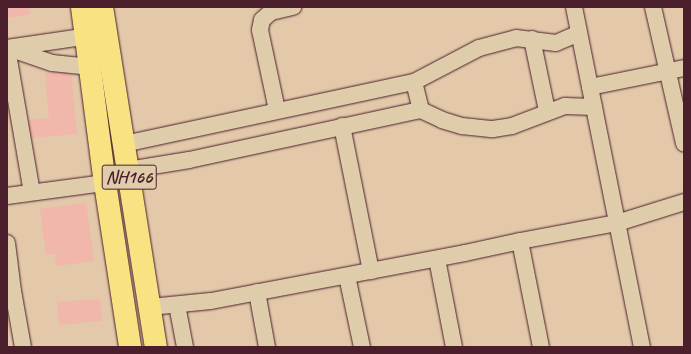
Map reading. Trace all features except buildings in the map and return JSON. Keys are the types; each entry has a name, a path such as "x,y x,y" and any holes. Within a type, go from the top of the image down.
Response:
{"highway":[{"name":"NH166","path":"82,7 96,35 124,144 156,347"},
{"name":"NH166","path":"102,7 91,67 105,182 130,347"}],"street":[{"path":"277,110 260,30 262,20 271,12 293,7"},
{"path":"574,7 642,347"},
{"path":"653,7 684,144"},
{"path":"124,144 277,110 414,82 479,48 516,38 556,43 579,33"},
{"path":"7,48 96,35"},
{"path":"532,39 547,111"},
{"path":"7,48 52,63 91,67"},
{"path":"7,48 32,192"},
{"path":"590,87 684,68"},
{"path":"414,82 421,110"},
{"path":"128,170 189,160 421,110 442,120 462,126 493,129 512,126 547,111 565,106 594,107"},
{"path":"342,126 371,271"},
{"path":"7,196 105,182"},
{"path":"150,307 177,305 257,292 437,259 520,241 617,223 684,202"},
{"path":"520,241 541,347"},
{"path":"7,243 13,291 24,347"},
{"path":"437,259 454,347"},
{"path":"347,276 362,347"},
{"path":"257,292 268,347"},
{"path":"177,305 185,347"}]}
